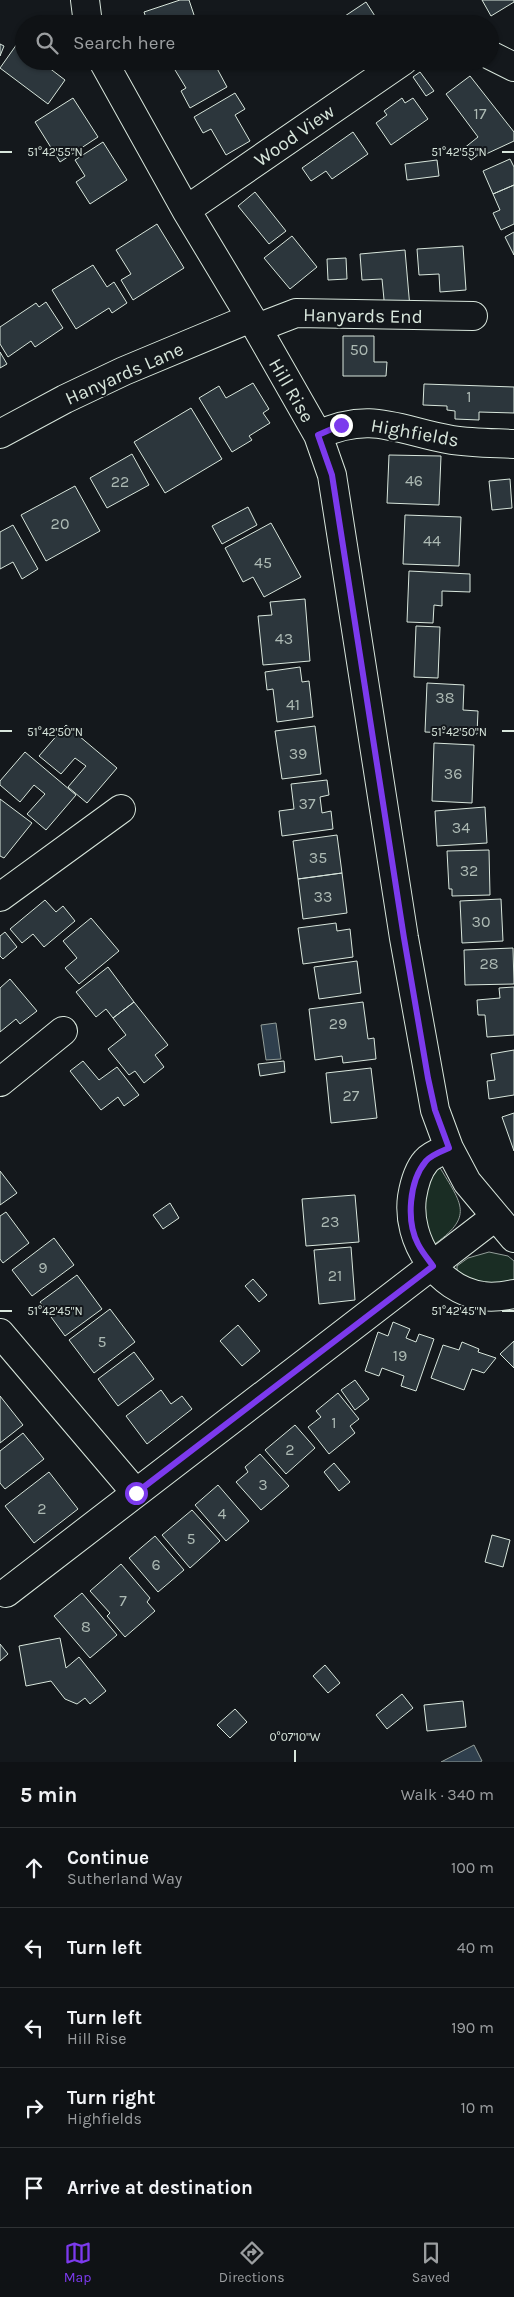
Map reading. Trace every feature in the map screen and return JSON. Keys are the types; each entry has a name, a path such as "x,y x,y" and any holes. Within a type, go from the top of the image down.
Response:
{"street":[{"path":"84,0 86,15"},
{"path":"499,60 514,67"},
{"name":"Hill Rise","path":"108,70 186,210 318,435 332,475 404,938 435,1110 449,1148 467,1182 506,1223"},
{"name":"Wood View","path":"186,210 390,70"},
{"name":"Hanyards End","path":"254,323 296,313 473,316"},
{"name":"Hanyards Lane","path":"0,434 65,399 124,371 254,323"},
{"name":"Highfields","path":"318,435 341,425 380,423 454,440 514,444"},
{"path":"0,897 121,809"},
{"path":"0,1082 63,1031"},
{"path":"449,1148 426,1160 414,1188 411,1204 413,1228 417,1243 433,1266 451,1283 465,1291 484,1296 514,1294"},
{"path":"6,1593 433,1266 506,1223"},
{"path":"0,1333 136,1493"}],"green space":[{"path":"439,1166 454,1191 460,1209 459,1218 454,1226 446,1236 432,1246 419,1192"},
{"path":"489,1252 508,1256 514,1261 514,1289 491,1291 457,1272 457,1266 468,1258"}],"water":[{"path":"276,1023 281,1059 266,1060 261,1025"},
{"path":"474,1745 482,1761 441,1762"}],"building":[{"path":"180,0 189,0 194,15 145,15 144,12"},
{"path":"482,0 514,0 514,2 490,15"},
{"path":"366,2 374,15 346,15"},
{"path":"0,44 4,46 0,56"},
{"path":"15,47 15,70 52,70 65,80 48,104 0,68"},
{"path":"175,70 218,70 227,87 190,108 181,91 186,88"},
{"path":"420,72 434,91 426,96 413,77"},
{"path":"470,76 514,132 514,141 486,154 483,151 471,160 463,149 478,137 446,94"},
{"path":"235,93 245,109 235,115 250,141 226,155 211,129 203,133 194,117"},
{"path":"73,98 98,137 60,162 35,122"},
{"path":"402,98 405,103 413,98 428,119 391,145 376,123 387,115 384,111"},
{"path":"353,132 368,154 332,179 326,171 311,181 302,168"},
{"path":"103,142 127,180 90,204 76,182 85,176 75,160"},
{"path":"510,159 514,167 514,185 493,194 483,171"},
{"path":"437,160 439,176 407,180 405,164"},
{"path":"514,185 514,224 501,230 493,213 500,210 493,194"},
{"path":"255,192 286,231 269,244 238,206"},
{"path":"157,224 184,268 133,300 121,280 131,274 116,250"},
{"path":"514,232 514,255 505,237"},
{"path":"292,236 317,267 290,289 264,258"},
{"path":"463,246 466,290 440,292 439,274 419,275 417,249"},
{"path":"405,250 410,308 385,310 382,279 362,280 360,254"},
{"path":"346,258 347,279 328,280 327,259"},
{"path":"93,265 107,287 114,282 127,303 112,313 109,308 76,329 52,290"},
{"path":"46,302 63,328 35,347 31,341 8,357 0,344 0,327 36,303 39,307"},
{"path":"343,336 374,336 374,362 387,362 386,376 343,376"},
{"path":"0,352 7,364 0,368"},
{"path":"253,383 269,409 263,413 270,423 249,436 252,440 232,452 199,398 219,386 226,398"},
{"path":"424,384 514,387 514,413 479,412 479,420 455,419 455,411 447,410 447,406 423,405"},
{"path":"191,408 222,459 165,493 134,442"},
{"path":"132,454 149,485 107,508 90,478"},
{"path":"389,455 441,456 439,505 387,503"},
{"path":"510,479 512,508 492,510 489,481"},
{"path":"75,486 100,531 46,561 21,515"},
{"path":"248,507 257,525 222,544 212,526"},
{"path":"405,515 461,517 459,566 403,564"},
{"path":"271,523 301,577 264,597 253,577 243,582 225,548"},
{"path":"13,525 38,569 22,579 13,562 0,569 0,532"},
{"path":"409,571 470,574 470,592 442,591 442,606 434,605 433,623 407,622"},
{"path":"305,599 310,661 263,665 258,616 272,615 270,602"},
{"path":"416,626 440,627 438,678 414,677"},
{"path":"300,667 302,682 309,681 313,717 277,722 273,689 267,690 265,672"},
{"path":"427,683 464,685 463,710 478,711 477,734 425,732"},
{"path":"66,725 117,768 87,803 68,787 86,766 75,758 61,774 39,756"},
{"path":"315,726 321,774 282,779 275,731"},
{"path":"434,743 474,745 472,803 432,801"},
{"path":"25,752 76,795 46,830 27,814 45,794 34,785 20,802 0,785 0,781"},
{"path":"327,780 329,795 320,797 322,813 331,811 333,829 282,836 279,811 294,809 291,784"},
{"path":"0,799 32,823 4,858 0,856"},
{"path":"485,807 487,843 437,846 435,811"},
{"path":"337,835 342,873 298,879 293,841"},
{"path":"489,850 490,895 452,896 452,889 449,889 447,851"},
{"path":"342,873 347,913 303,919 298,879"},
{"path":"501,899 503,941 462,943 460,901"},
{"path":"45,900 56,912 63,906 75,921 44,947 33,934 22,943 10,929"},
{"path":"91,918 119,951 79,984 65,968 77,958 63,941"},
{"path":"336,923 337,931 350,929 353,957 303,964 298,928"},
{"path":"5,932 17,947 3,959 0,956 0,936"},
{"path":"513,948 514,984 465,985 464,950"},
{"path":"357,961 361,993 319,999 314,967"},
{"path":"108,967 134,1002 113,1018 106,1009 96,1017 76,992"},
{"path":"10,979 37,1011 20,1024 16,1019 0,1032 0,988"},
{"path":"514,987 514,1035 487,1037 485,1015 478,1015 477,1000 500,998 499,988"},
{"path":"134,1002 168,1045 155,1055 164,1067 144,1083 135,1071 129,1075 108,1049 126,1035 113,1018"},
{"path":"363,1002 368,1039 374,1038 376,1059 343,1063 342,1056 315,1060 309,1009"},
{"path":"514,1050 514,1095 489,1099 487,1081 495,1080 491,1054"},
{"path":"83,1061 99,1080 117,1067 139,1095 124,1106 118,1097 101,1110 70,1071"},
{"path":"284,1061 285,1072 260,1076 258,1064"},
{"path":"371,1068 377,1118 331,1123 326,1073"},
{"path":"514,1113 514,1151 502,1117"},
{"path":"0,1171 17,1193 0,1205"},
{"path":"355,1195 359,1242 306,1246 302,1199"},
{"path":"170,1203 179,1218 163,1229 153,1215"},
{"path":"6,1212 29,1243 3,1263 0,1259 0,1216"},
{"path":"54,1238 74,1265 32,1296 12,1270"},
{"path":"351,1247 355,1300 319,1304 314,1250"},
{"path":"77,1275 102,1309 65,1336 40,1302"},
{"path":"253,1279 267,1295 259,1302 245,1286"},
{"path":"110,1309 135,1342 94,1373 69,1340"},
{"path":"393,1322 410,1329 406,1338 416,1342 419,1334 434,1339 416,1391 401,1386 404,1376 382,1368 379,1376 365,1371 378,1332 388,1336"},
{"path":"238,1325 260,1351 242,1366 220,1341"},
{"path":"514,1341 514,1368 500,1354"},
{"path":"462,1342 479,1349 478,1352 496,1358 484,1373 472,1369 464,1390 431,1378 443,1345 459,1350"},
{"path":"134,1352 154,1379 118,1406 98,1379"},
{"path":"355,1380 369,1399 355,1410 341,1390"},
{"path":"161,1390 171,1404 182,1396 192,1409 147,1444 126,1416"},
{"path":"338,1393 359,1419 350,1426 355,1433 329,1454 308,1427 321,1417 316,1411"},
{"path":"0,1396 23,1425 0,1443"},
{"path":"295,1425 315,1448 286,1474 265,1450"},
{"path":"23,1433 44,1459 5,1489 0,1483 0,1451"},
{"path":"260,1454 289,1486 261,1510 236,1482 248,1472 245,1467"},
{"path":"334,1463 350,1482 339,1491 324,1472"},
{"path":"49,1472 78,1509 34,1543 5,1506"},
{"path":"218,1485 249,1521 226,1541 195,1505"},
{"path":"192,1510 220,1541 190,1568 162,1535"},
{"path":"492,1535 510,1540 503,1567 485,1562"},
{"path":"155,1536 184,1570 158,1592 129,1558"},
{"path":"121,1564 150,1598 147,1602 155,1611 125,1637 107,1616 110,1613 90,1591"},
{"path":"82,1593 117,1635 90,1658 54,1616"},
{"path":"60,1638 66,1668 79,1657 106,1691 90,1704 85,1698 77,1704 65,1699 51,1681 26,1686 19,1646"},
{"path":"0,1644 8,1654 0,1661"},
{"path":"325,1665 340,1683 328,1693 313,1676"},
{"path":"402,1694 413,1708 387,1729 376,1715"},
{"path":"463,1701 466,1727 427,1731 424,1705"},
{"path":"235,1709 247,1722 230,1738 217,1725"}],"route":[{"path":"136,1493 433,1266 417,1243 413,1228 411,1204 420,1170 426,1160 449,1148 435,1110 428,1078 404,938 332,475 318,435 341,425"}]}
